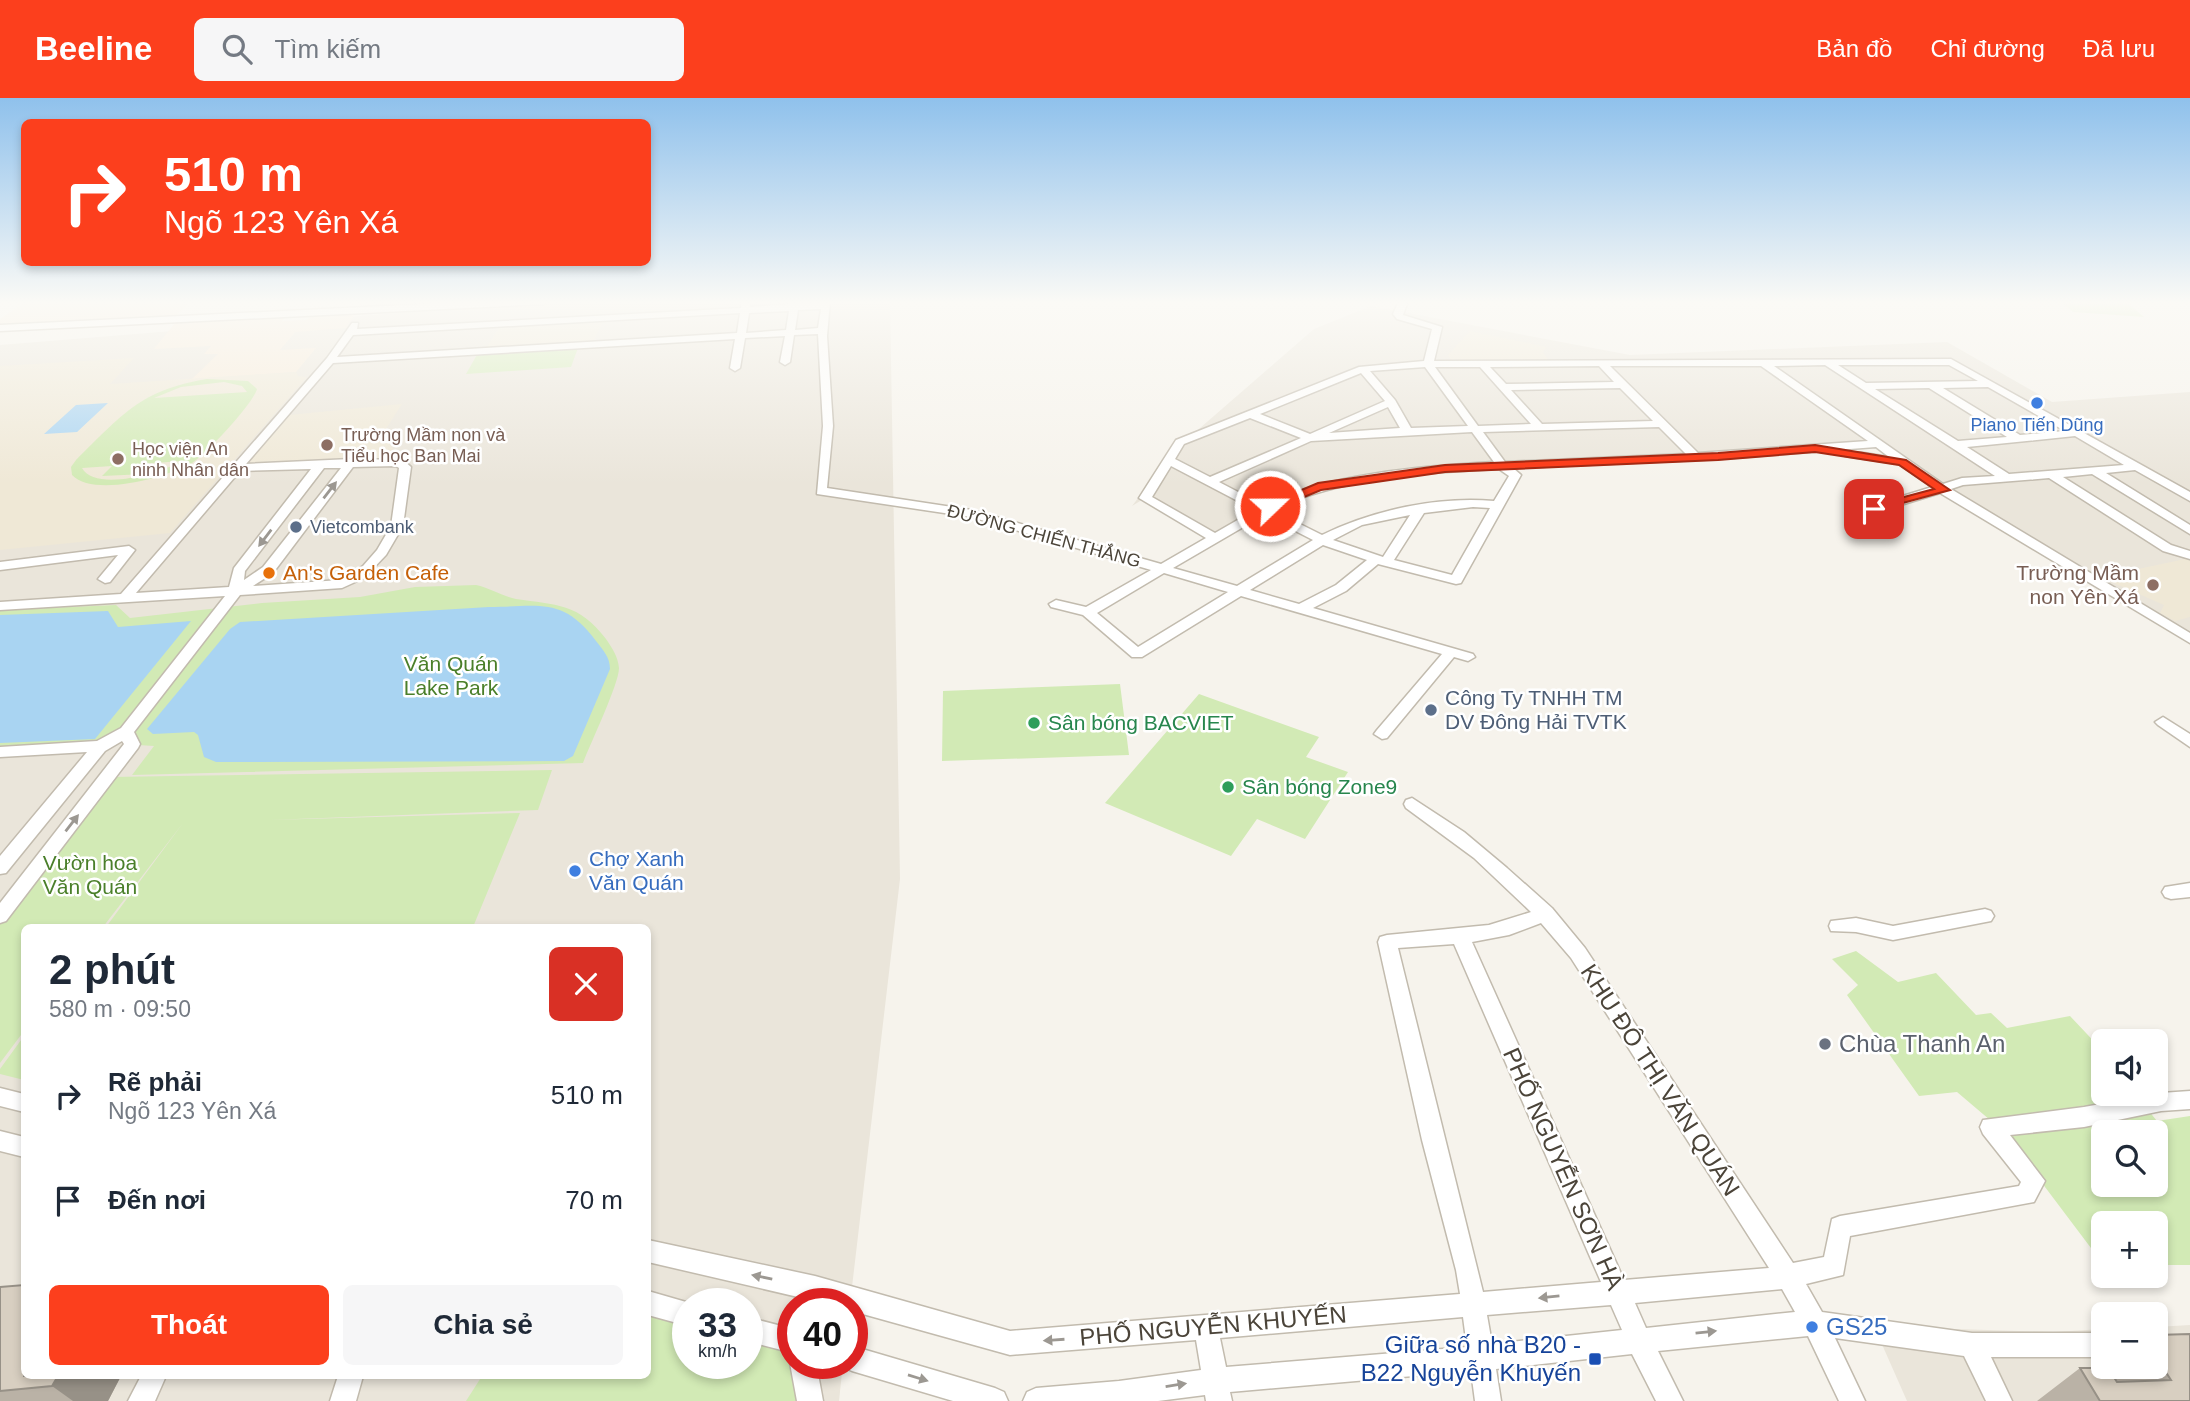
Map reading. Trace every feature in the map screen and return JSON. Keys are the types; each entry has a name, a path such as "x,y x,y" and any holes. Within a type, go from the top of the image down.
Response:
{"street":[{"path":"125,598 327,363 353,362"},
{"path":"735,368 736,362"},
{"name":"ĐƯỜNG CHIẾN THẮNG","path":"824,362 828,426 821,491 972,514 1165,568"},
{"path":"1826,362 2007,478"},
{"path":"1214,537 1145,498 1180,442 1363,369 1428,365 1837,362"},
{"path":"1945,362 1962,366 2190,497"},
{"path":"1765,363 1902,463 2190,639"},
{"path":"1168,461 1322,540 1381,560 1456,580 1515,475 1502,466 1428,365"},
{"path":"1603,365 1695,457"},
{"path":"1484,366 1539,427"},
{"path":"1363,369 1391,402 1407,431"},
{"path":"1863,386 1990,383"},
{"path":"1504,387 1623,385"},
{"path":"1930,385 2018,439"},
{"path":"1209,482 1391,402"},
{"path":"1248,413 1311,438 1476,428 1661,424"},
{"path":"1955,445 2077,433"},
{"path":"1088,612 1263,510 1318,487 1346,481 1445,468 1695,457 1875,444"},
{"path":"1815,449 1902,463"},
{"path":"0,607 342,584 358,579 367,572 397,526 405,467 387,461 238,468"},
{"path":"234,592 268,570 351,462"},
{"path":"0,915 217,617 234,592 239,571 321,464"},
{"path":"1874,509 1944,490 1962,482 2135,467"},
{"path":"2093,470 2190,530"},
{"path":"2051,474 2167,548 2190,555"},
{"path":"1056,604 1088,612 1137,654 1322,540 1358,522 1420,509 1473,503 1497,505"},
{"path":"1302,608 1341,588 1381,560 1420,509"},
{"path":"282,514 312,513"},
{"path":"0,566 130,550 105,579"},
{"path":"1165,568 1468,657"},
{"path":"1381,734 1450,653"},
{"path":"2163,722 2190,742"},
{"path":"0,752 101,746 129,738"},
{"path":"0,868 101,746"},
{"name":"KHU ĐÔ THỊ VĂN QUÁN","path":"1412,804 1479,852 1546,913 1578,953 1789,1278 1815,1323 1852,1401"},
{"path":"2171,892 2190,890"},
{"path":"1488,1401 1471,1305 1468,1270 1433,1140 1387,942 1460,936 1514,926 1546,913"},
{"path":"1838,926 1856,925 1893,933 1985,916"},
{"name":"PHỐ NGUYỄN SƠN HÀ","path":"1460,936 1638,1339 1670,1401"},
{"path":"0,1097 21,1102"},
{"name":"PHỐ NGUYỄN KHUYẾN","path":"868,1309 1010,1343 1789,1278 1835,1267 1840,1227 2026,1195 2034,1181 1991,1127 2084,1117 2161,1102 2190,1101"},
{"path":"0,1141 21,1146"},
{"name":"PHỐ NGUYỄN KHUYẾN","path":"651,1252 783,1288"},
{"path":"651,1304 672,1310"},
{"path":"1036,1401 1218,1391 1638,1339 1815,1323 1972,1345 2091,1345"},
{"path":"1206,1328 1218,1391"},
{"path":"1972,1345 1998,1401"},
{"path":"868,1363 995,1401"},
{"path":"141,1401 152,1379"},
{"path":"343,1401 350,1379"},
{"path":"806,1379 810,1401"}],"shaded area":[{"path":"0,362 891,362 900,879 852,1288 777,1288 777,1379 841,1379 839,1401 0,1401"},
{"name":"Học viện An ninh Nhân dân","path":"130,362 110,384 296,372 298,376 307,377 170,533 0,550 0,366"},
{"path":"210,362 304,362 296,372 192,379"},
{"path":"1276,362 1982,362 2052,402 2190,392 2190,637 1875,444 1445,468 1325,485 1214,537 1145,498 1132,506 1177,448"},
{"name":"Trường Mầm non và Tiểu học Ban Mai","path":"402,404 382,435 398,455 397,458 246,466 289,415"},
{"name":"Trường Mầm non Yên Xá","path":"2190,558 2190,617 2175,621 2160,613 2164,605 2100,577"},
{"path":"1873,1324 2053,1332 2091,1330 2091,1379 2168,1379 2168,1326 2190,1325 2190,1401 1907,1401"}],"green space":[{"path":"473,362 573,362 571,367 466,374"},
{"path":"207,379 248,381 257,389 247,406 218,440 192,463 149,479 113,485 82,482 72,475 71,467 76,460 120,417 148,398 184,384","holes":["224,382 242,386 247,392 154,398 181,387","182,461 146,475 115,480 101,479 82,468 112,466 102,476 146,474 156,464 141,464"]},
{"name":"Văn Quán Lake Park","path":"476,585 512,598 555,605 576,612 596,627 606,639 616,656 618,676 583,763 132,775 154,746 138,745 130,739 0,750 0,610 116,605 130,618 262,603 360,597 415,587"},
{"name":"Sân bóng BACVIET","path":"1120,684 1129,755 942,761 943,691"},
{"name":"Sân bóng Zone9","path":"1199,694 1319,737 1306,757 1348,772 1305,839 1257,819 1231,856 1105,803"},
{"name":"Vườn hoa Văn Quán","path":"552,770 538,810 269,820 520,813 474,924 108,924 183,823 105,924 21,924 21,1035 0,1063 0,921 110,777"},
{"path":"1856,951 1898,982 1936,973 1976,1015 1991,1013 2007,1028 2070,1016 2091,1038 2091,1106 2097,1106 1990,1120 1957,1092 1919,1096 1847,995 1858,985 1832,959"},
{"path":"21,1040 21,1079 0,1074 0,1069"},
{"path":"2148,1110 2156,1120 2123,1120"},
{"path":"2190,1116 2190,1265 2168,1265 2168,1211 2091,1211 2091,1248 2005,1134 2091,1124 2091,1197 2168,1197 2168,1120 2164,1120"},
{"path":"651,1308 672,1314 672,1379 763,1379 763,1337 777,1341 777,1379 798,1379 806,1401 466,1401 480,1379 651,1379"}],"water":[{"path":"108,403 77,432 44,434 76,405"},
{"name":"Văn Quán Lake Park","path":"536,606 561,610 584,627 607,657 610,669 573,756 564,761 216,762 204,757 198,735 194,732 153,734 147,729 230,629 240,622"},
{"path":"108,611 118,627 191,621 95,739 0,743 0,615"}],"building":[{"path":"21,1285 21,1379 56,1379 52,1386 0,1391 0,1287"},
{"path":"2190,1334 2190,1401 2100,1401 2080,1368 2091,1368 2091,1379 2115,1379 2117,1382 2171,1380 2168,1375 2168,1335"}],"place":[{"name":"Piano Tiến Dũng","path":"2037,403"},
{"name":"Trường Mầm non và Tiểu học Ban Mai","path":"327,445"},
{"name":"Học viện An ninh Nhân dân","path":"118,459"},
{"name":"Vietcombank","path":"296,527"},
{"name":"An's Garden Cafe","path":"269,573"},
{"name":"Trường Mầm non Yên Xá","path":"2153,585"},
{"name":"Công Ty TNHH TM DV Đông Hải TVTK","path":"1431,710"},
{"name":"Sân bóng BACVIET","path":"1034,723"},
{"name":"Sân bóng Zone9","path":"1228,787"},
{"name":"Chợ Xanh Văn Quán","path":"575,871"},
{"name":"Chùa Thanh An","path":"1825,1044"},
{"name":"GS25","path":"1812,1327"},
{"name":"Giữa số nhà B20 - B22 Nguyễn Khuyến","path":"1595,1359"}],"route":[{"path":"1270,506 1318,487 1356,479 1445,468 1815,449 1902,463 1944,490 1874,509"}]}
